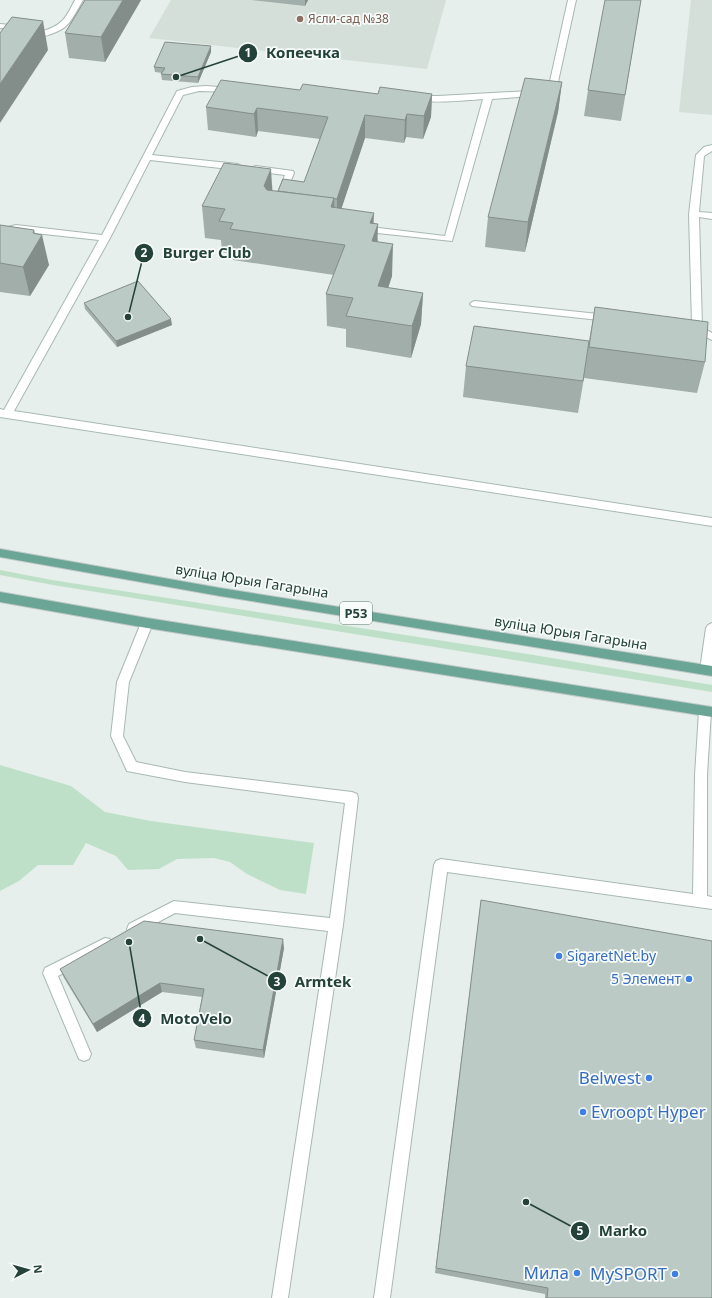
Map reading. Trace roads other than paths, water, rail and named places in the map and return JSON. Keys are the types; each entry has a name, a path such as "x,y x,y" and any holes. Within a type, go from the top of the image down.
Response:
{"main road":[{"name":"вуліца Юрыя Гагарына","path":"0,553 220,592 709,670"},
{"path":"0,597 147,623 709,712"}],"lane":[{"path":"0,42 48,31 65,23 79,0"},
{"path":"407,98 438,99 548,94 552,90 572,0"},
{"path":"0,26 48,31"},
{"path":"244,90 198,88 188,89 180,93 105,238 4,413 712,522"},
{"path":"356,228 449,238 488,97"},
{"path":"697,328 694,214 700,155 707,149 712,148"},
{"path":"147,157 290,173 277,205"},
{"path":"694,214 712,216"},
{"path":"0,232 16,228 105,238"},
{"path":"475,304 618,319"},
{"path":"682,326 697,328 712,337"},
{"path":"147,623 123,682 117,736 132,767 185,777 352,798 336,925 280,1298"},
{"path":"709,670 712,628"},
{"path":"382,1298 441,865 706,902 701,775 709,712"},
{"path":"84,1054 50,973 174,907 336,925"}],"place":[{"name":"Ясли-сад №38","path":"300,19"},
{"name":"Копеечка","path":"176,77"},
{"name":"Burger Club","path":"128,317"},
{"name":"Armtek","path":"200,939"},
{"name":"MotoVelo","path":"129,942"},
{"name":"SigaretNet.by","path":"559,956"},
{"name":"5 Элемент","path":"689,979"},
{"name":"Belwest","path":"649,1078"},
{"name":"Evroopt Hyper","path":"583,1112"},
{"name":"Marko","path":"526,1202"},
{"name":"Мила","path":"577,1273"},
{"name":"MySPORT","path":"675,1274"}]}
